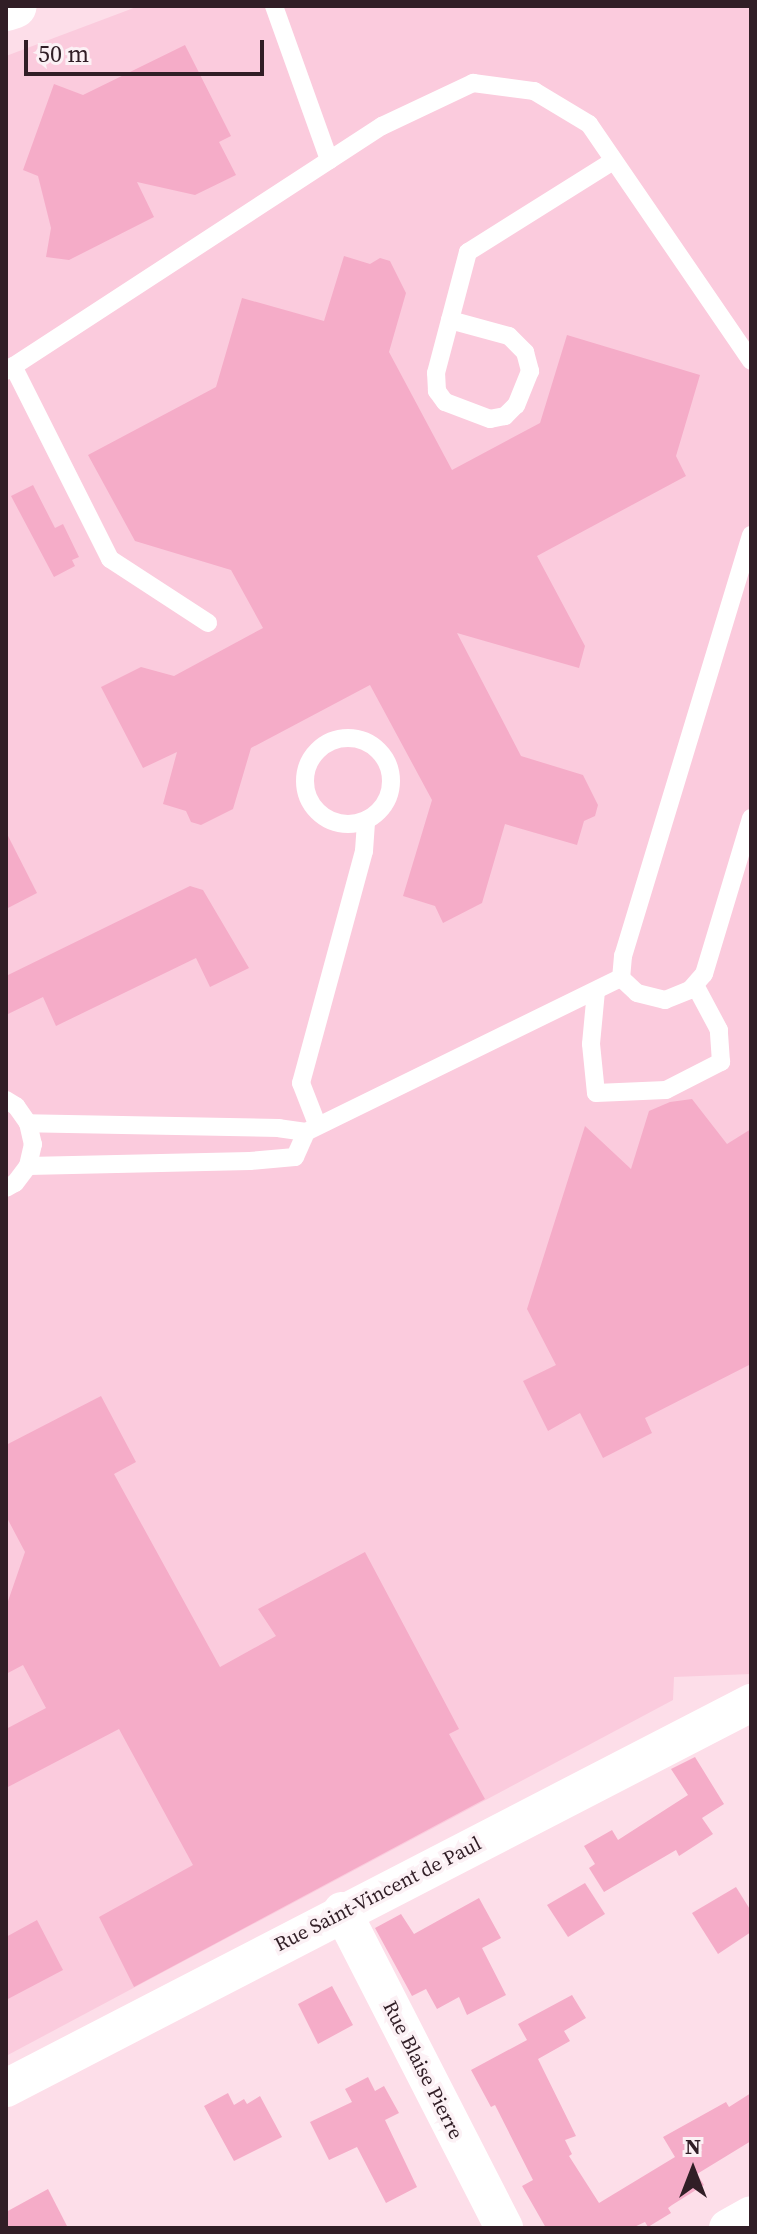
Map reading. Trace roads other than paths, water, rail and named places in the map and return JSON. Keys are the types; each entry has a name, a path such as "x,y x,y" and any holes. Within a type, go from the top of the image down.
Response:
{"street":[{"path":"6,9 15,6"},
{"name":"Rue Saint-Vincent de Paul","path":"6,2088 342,1911 751,1703"},
{"name":"Rue Blaise Pierre","path":"342,1911 504,2228"},
{"path":"728,2228 751,2215"}],"lane":[{"path":"274,6 329,160"},
{"path":"208,623 110,559 9,369 382,126 473,83 534,91 589,124 751,361"},
{"path":"450,320 509,336 525,352 530,371 516,405 505,416 490,419 445,402 437,391 436,373 450,320 468,252 613,161"},
{"path":"621,978 623,956 751,535"},
{"path":"334,739 365,740 388,760 392,791 376,816 366,820 347,826 318,815 304,787 310,757 334,739"},
{"path":"621,978 637,993 665,1000 695,985 704,974 751,818"},
{"path":"28,1166 250,1161 295,1157 312,1128 301,1083 364,851 366,820"},
{"path":"28,1123 312,1128 621,978"},
{"path":"596,991 591,1044 596,1093 666,1090 721,1062 719,1030 695,985"},
{"path":"6,1100 16,1106 28,1123 33,1144 28,1166 15,1183 6,1188"}]}
